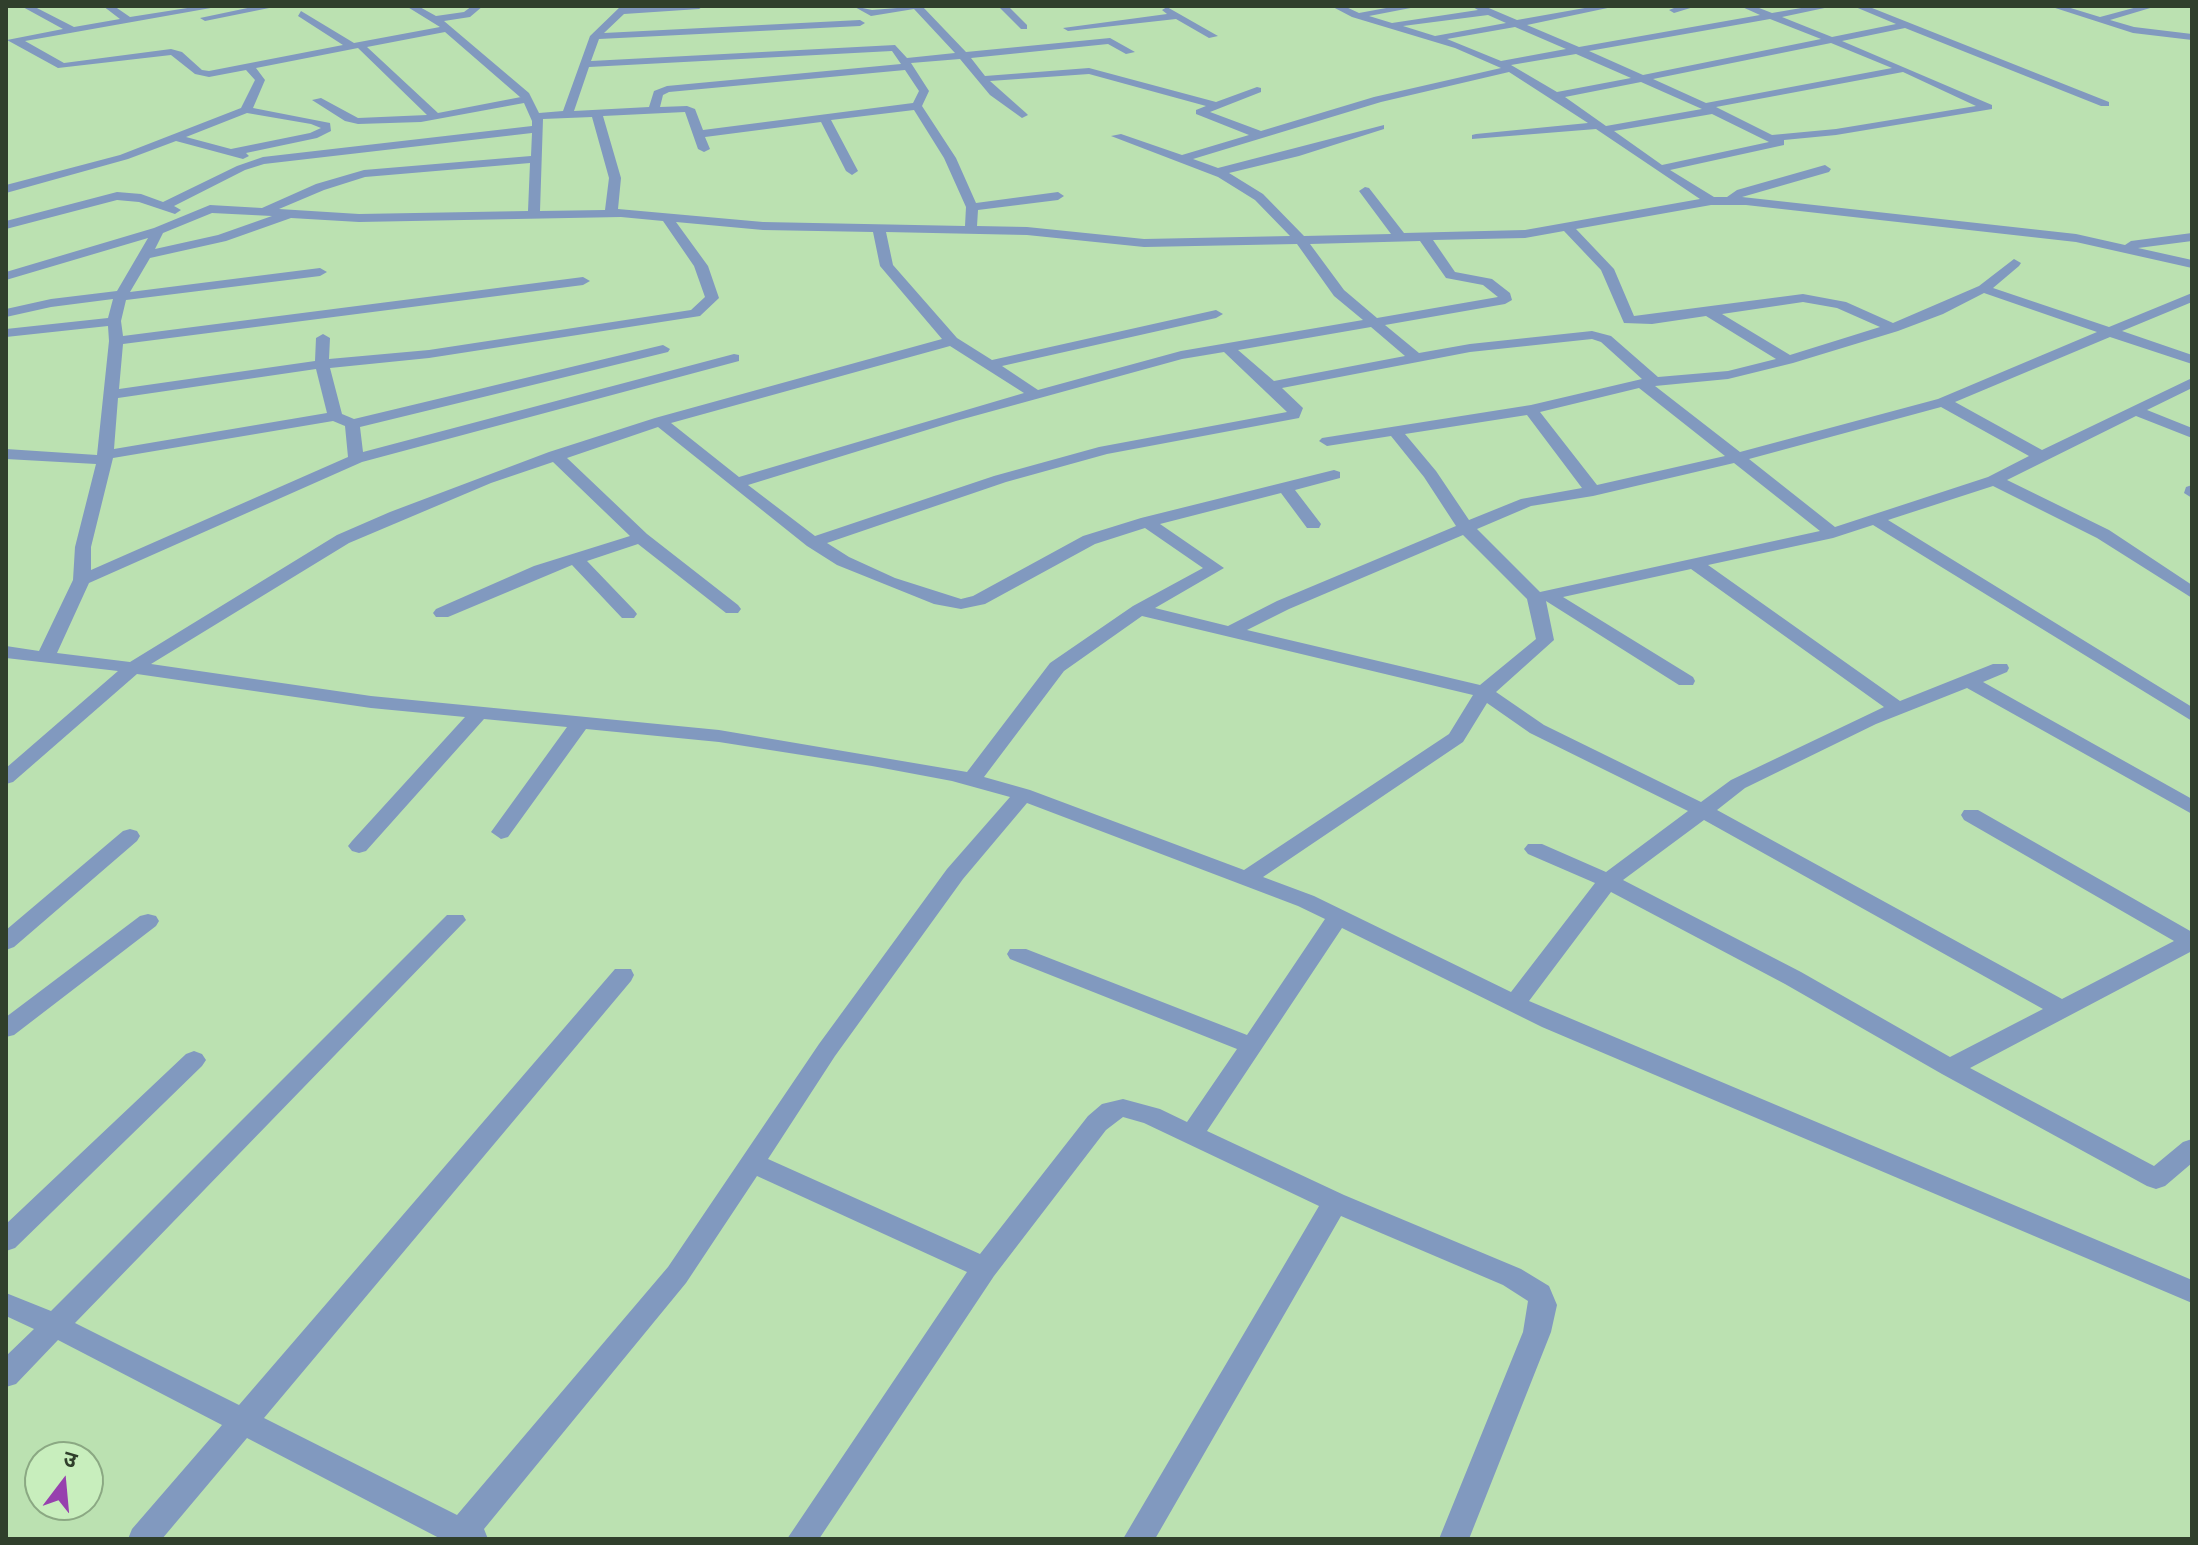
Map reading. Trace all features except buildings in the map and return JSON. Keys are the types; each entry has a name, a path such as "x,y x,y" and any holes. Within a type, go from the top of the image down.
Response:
{"street":[{"path":"26,6 73,30"},
{"path":"110,7 124,6"},
{"path":"11,40 217,6"},
{"path":"110,7 127,29 134,30 274,6"},
{"path":"411,6 448,28 527,99 537,123 534,214"},
{"path":"435,19 467,15 478,6"},
{"path":"567,115 595,36 622,8 699,6"},
{"path":"858,6 871,13 916,6 963,55 981,79 1022,115"},
{"path":"1003,6 1024,27"},
{"path":"1161,6 1169,6"},
{"path":"1161,6 1213,36"},
{"path":"1336,6 1505,67 1556,96 1711,201"},
{"path":"1355,15 1416,6"},
{"path":"1476,6 1709,108 1773,138 1779,144 1660,169"},
{"path":"1434,39 1612,6"},
{"path":"1674,10 1692,6"},
{"path":"1745,6 1904,69 1988,107 1836,132 1773,138"},
{"path":"1182,159 1378,99 1505,67 1575,51 1829,6"},
{"path":"1858,6 2105,104"},
{"path":"2054,6 2133,30 2192,40"},
{"path":"2099,20 2152,6"},
{"path":"1872,11 1887,9"},
{"path":"1388,25 1489,12"},
{"path":"301,14 356,46 436,117"},
{"path":"1068,28 1178,16"},
{"path":"595,36 860,23"},
{"path":"1556,96 1907,25"},
{"path":"11,40 62,66 171,52 202,73 249,67 448,28"},
{"path":"654,111 658,93 667,89 1110,41 1130,52"},
{"path":"584,64 886,47 897,49 924,91 917,106"},
{"path":"246,110 260,80 249,67"},
{"path":"1476,137 1599,128 1904,69"},
{"path":"981,79 1089,71 1214,105"},
{"path":"1257,90 1200,112 1260,135"},
{"path":"317,100 355,121 436,117 527,99"},
{"path":"699,134 917,106"},
{"path":"917,106 950,158 972,207 971,230"},
{"path":"6,189 24,179 124,157 246,110 326,125 327,129 313,136 230,153"},
{"path":"164,206 241,168 263,161 537,123 567,115 690,110 704,149"},
{"path":"597,114 615,178 611,213"},
{"path":"825,119 852,171"},
{"path":"1218,172 1306,151 1380,127"},
{"path":"1117,136 1218,172 1266,202 1301,240 1329,281 1370,322 1417,359"},
{"path":"177,138 263,161"},
{"path":"264,212 320,187 364,174 537,159"},
{"path":"1731,201 1741,193 1825,169"},
{"path":"1365,191 1401,238"},
{"path":"6,225 108,197 132,196 194,216"},
{"path":"972,207 1058,196"},
{"path":"6,276 158,231 210,209 359,218 611,213 763,226 1065,234 1144,243 1525,234 1711,201 1731,201 2076,238 2191,263"},
{"path":"147,255 222,238 294,214"},
{"path":"111,395 322,364 429,354 695,313 712,298 701,266 666,216"},
{"path":"1567,227 1607,269 1626,319 1638,321 1790,299 1815,299 1841,305 1893,328"},
{"path":"879,229 887,266 952,341 1035,394"},
{"path":"46,656 82,580 83,547 105,458 116,341 114,321 121,295 147,255 158,231"},
{"path":"737,483 1035,394 1226,346 1505,300 1505,296 1487,282 1451,275 1424,237"},
{"path":"2119,246 2192,237"},
{"path":"1327,441 1531,410 1648,383 1728,375 1788,360 1893,328 1984,289 2014,263"},
{"path":"6,313 65,300 320,272"},
{"path":"116,341 583,281"},
{"path":"1984,289 2192,360"},
{"path":"1232,631 1283,605 1527,502 1593,491 1735,458 1943,402 2192,297"},
{"path":"1709,312 1788,360"},
{"path":"989,365 1216,314"},
{"path":"6,333 114,321"},
{"path":"1270,386 1513,342 1597,336 1606,339 1648,383 1735,458 1833,533"},
{"path":"323,338 322,364 335,416"},
{"path":"6,778 134,667 343,539 396,515 555,455 660,421 952,341"},
{"path":"813,542 1000,479 1105,450 1294,415 1295,408 1226,346"},
{"path":"6,454 105,458 335,416 352,424 663,349"},
{"path":"82,580 356,459 734,358"},
{"path":"1542,597 1833,533 1876,520 1994,480 2192,382"},
{"path":"1943,402 2042,457"},
{"path":"1531,410 1593,491"},
{"path":"2137,411 2192,433"},
{"path":"660,421 813,542 843,561 889,582 961,604 979,600 1065,551 1147,522 1334,475"},
{"path":"352,424 356,459"},
{"path":"1394,430 1430,474 1466,528 1542,597 1686,681"},
{"path":"555,455 641,538 732,609"},
{"path":"1994,480 2103,534 2192,593"},
{"path":"1285,487 1313,524"},
{"path":"1876,520 2192,715"},
{"path":"971,781 1057,667 1139,610 1215,568 1147,522"},
{"path":"442,613 516,579 641,538"},
{"path":"575,558 628,614"},
{"path":"1695,564 1898,708"},
{"path":"1247,878 1456,738 1484,692 1545,640 1542,597"},
{"path":"1139,610 1484,692 1537,729 1702,810 2062,1009"},
{"path":"6,652 134,667 371,702 719,736 872,760 1023,794 1247,878 1338,917 1515,1003 2192,1292"},
{"path":"1515,1003 1608,881 1738,784 1898,708 2000,668"},
{"path":"1968,681 2192,808"},
{"path":"359,846 480,712"},
{"path":"501,832 581,722"},
{"path":"6,1304 56,1326 463,1537 677,1275 827,1050 955,874 1023,794"},
{"path":"1971,815 2192,941"},
{"path":"6,942 130,836"},
{"path":"1535,849 1608,881 1793,978 1950,1068 2156,1179 2192,1149"},
{"path":"1191,1136 1338,917"},
{"path":"6,1375 455,920"},
{"path":"6,1029 148,921"},
{"path":"1950,1068 2192,941"},
{"path":"1018,954 1252,1046"},
{"path":"143,1539 623,975"},
{"path":"6,1240 194,1060"},
{"path":"802,1539 985,1268 1097,1123 1111,1111 1123,1108 1135,1110 1335,1202 1512,1277 1539,1294 1543,1305 1537,1332 1454,1539"},
{"path":"752,1163 985,1268"},
{"path":"1138,1539 1335,1202"}]}
